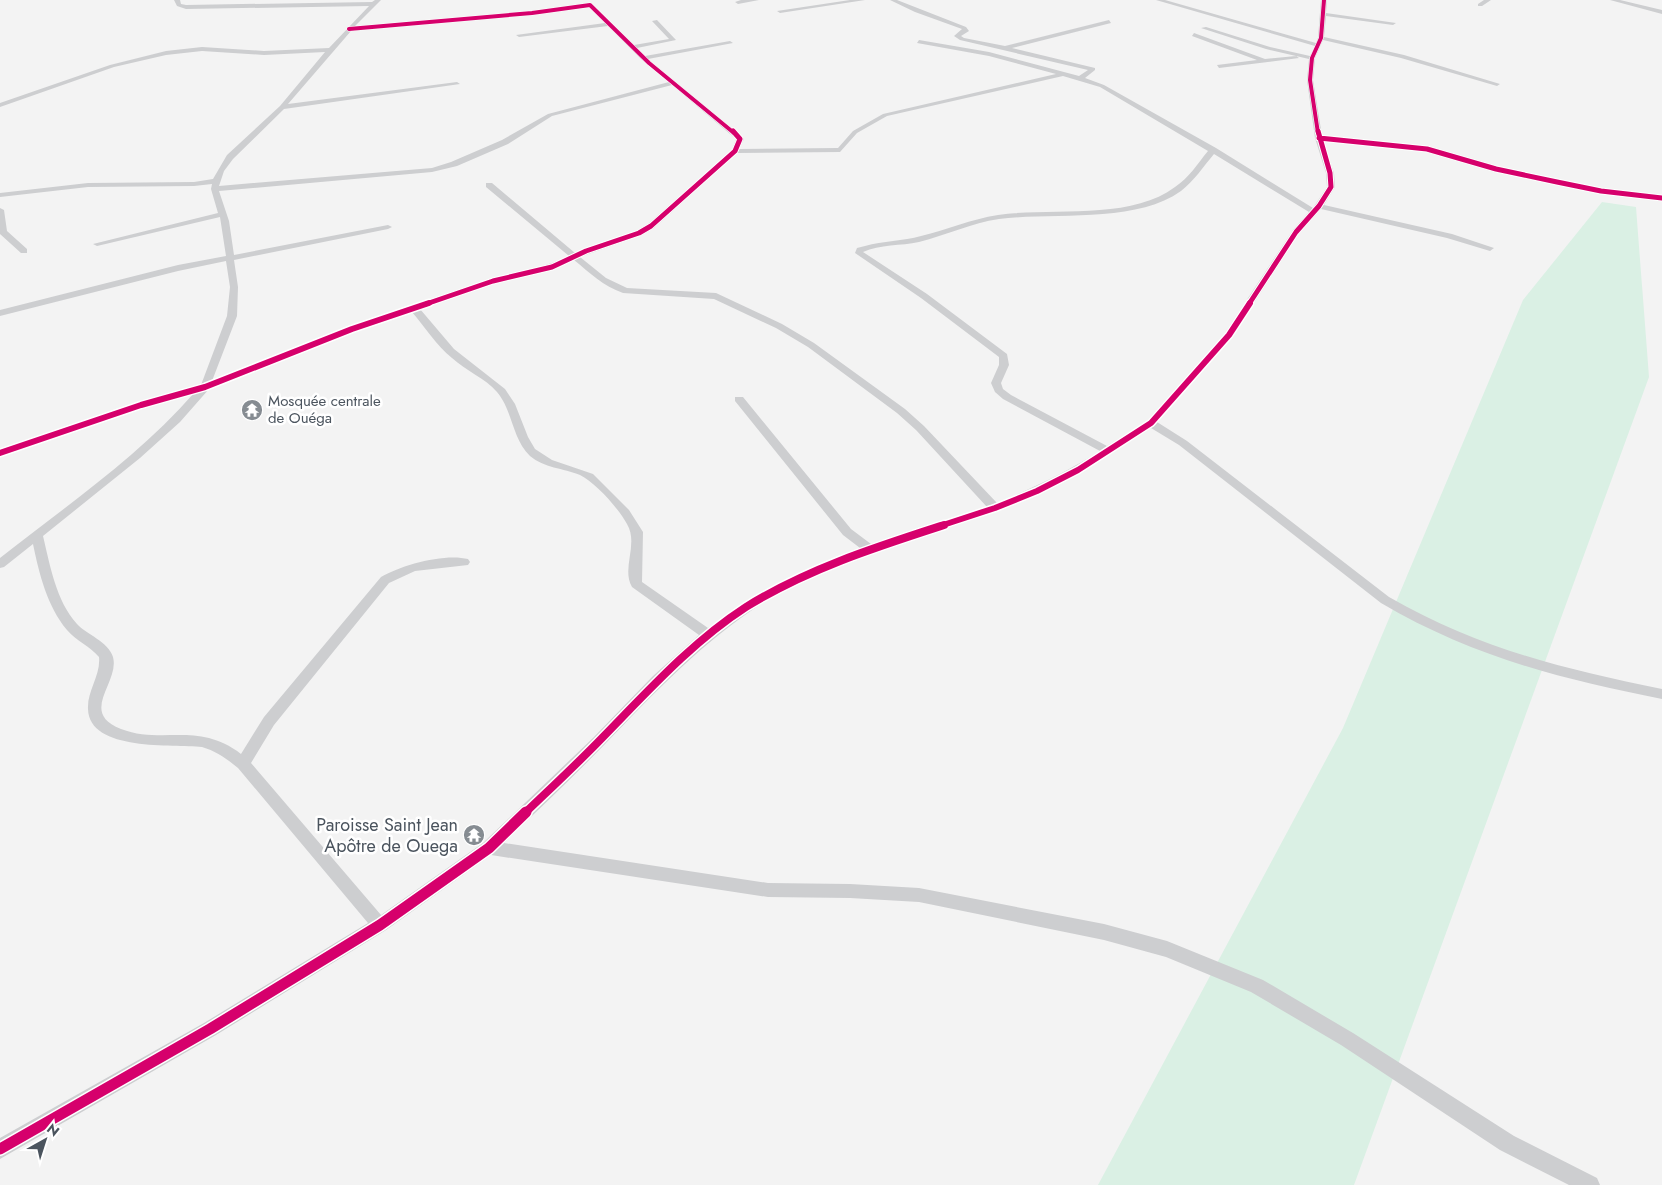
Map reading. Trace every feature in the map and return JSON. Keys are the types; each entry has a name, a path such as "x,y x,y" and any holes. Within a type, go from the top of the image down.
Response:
{"street":[{"path":"177,0 179,5 186,7 375,2"},
{"path":"738,2 756,0"},
{"path":"780,11 862,0"},
{"path":"893,0 966,30 957,38 1093,69 1080,78"},
{"path":"1159,0 1319,42 1402,56 1497,84"},
{"path":"0,1148 210,1029 380,925 489,848 598,742 658,680 708,635 746,608 786,584 868,549 995,508 1037,491 1108,451 1152,423 1229,335 1296,232 1317,209 1331,187 1330,173 1319,138 1308,58 1319,42 1324,0"},
{"path":"1480,5 1488,0"},
{"path":"1613,0 1662,12"},
{"path":"0,564 136,456 176,420 205,388 232,316 234,287 223,214 215,185 220,171 230,157 282,107 329,50 375,2"},
{"path":"0,453 141,405 205,388 352,329 512,275 552,267 592,249 639,233 651,226 735,151 740,139 643,58 593,6 584,5 532,13 348,29"},
{"path":"1323,14 1393,23"},
{"path":"632,47 672,40 655,21"},
{"path":"1006,48 1016,43 1109,22"},
{"path":"519,35 609,24"},
{"path":"1204,28 1308,58"},
{"path":"1194,35 1267,61"},
{"path":"919,42 989,54 1063,73 1102,86 1317,209 1449,236 1490,248"},
{"path":"643,58 730,43"},
{"path":"0,105 112,66 166,52 202,49 264,52 329,50"},
{"path":"1219,66 1308,58"},
{"path":"735,151 840,150 855,132 885,115 1063,73"},
{"path":"0,195 88,184 215,185 432,170 445,167 505,142 550,115 674,83"},
{"path":"282,107 457,84"},
{"path":"1319,138 1427,149 1496,169 1557,182 1662,198"},
{"path":"1108,451 1007,397 999,390 996,383 1004,365 1004,356 924,296 859,253 860,250 870,246 925,238 987,218 1108,211 1140,205 1172,193 1185,183 1213,150"},
{"path":"489,185 574,257 612,286 626,291 716,296 770,321 811,344 901,411 920,428 995,508"},
{"path":"0,210 3,232 24,251"},
{"path":"97,244 223,214"},
{"path":"0,313 127,279 229,257 388,227"},
{"path":"414,308 445,347 494,384 506,397 528,447 538,457 587,474 626,513 635,526 638,541 634,577 636,584 708,635"},
{"path":"739,399 847,532 868,549"},
{"path":"1152,423 1183,443 1385,600 1411,616 1442,632 1507,657 1587,679 1662,694"},
{"path":"37,535 44,565 67,620 74,629 102,651 106,657 107,666 94,703 97,716 104,727 118,734 215,745 244,764 380,925"},
{"path":"244,764 269,721 385,580 409,567 423,564 464,562"},
{"path":"489,848 768,890 850,891 919,895 1104,932 1167,949 1257,986 1347,1039 1507,1143 1590,1185"}],"green space":[{"path":"1602,202 1636,207 1649,377 1354,1185 1098,1185 1343,728 1523,300"}],"cycle path":[{"path":"0,1149 210,1029 380,925 489,848 598,742 658,680 708,635 745,608 786,584 869,549 995,508 1037,491 1078,470 1151,423 1229,335 1296,232 1319,206 1331,187 1330,173 1319,138 1310,80 1312,58 1321,38 1324,0"},
{"path":"0,453 141,405 205,387 352,329 493,281 552,267 586,251 639,233 651,226 735,151 740,139 649,63 590,5 532,13 349,29"},
{"path":"1319,138 1427,149 1496,169 1557,182 1601,191 1662,198"}],"place":[{"name":"Mosquée centrale de Ouéga","path":"252,410"},
{"name":"Paroisse Saint Jean Apôtre de Ouega","path":"474,835"}]}
